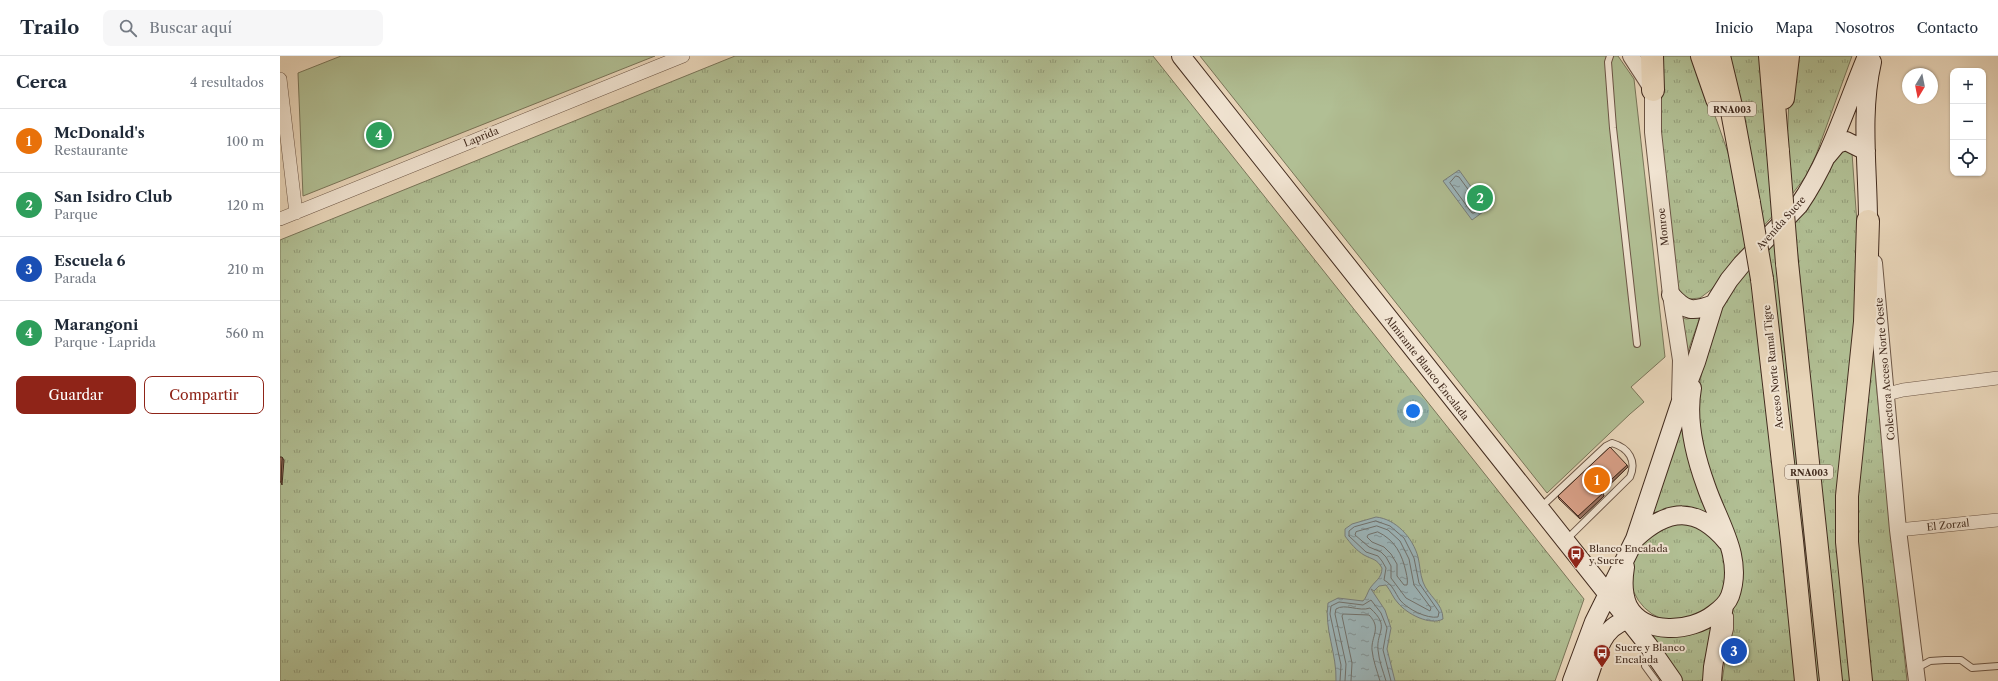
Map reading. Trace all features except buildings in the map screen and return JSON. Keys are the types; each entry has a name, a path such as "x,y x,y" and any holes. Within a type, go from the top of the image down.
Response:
{"highway":[{"path":"1652,56 1653,90"},
{"path":"1702,56 1741,162"},
{"name":"Acceso Norte Ramal Tigre","path":"1719,56 1731,106 1762,279 1792,533 1806,681"},
{"name":"RNA003","path":"1770,56 1787,263 1831,681"},
{"path":"1778,152 1788,56"},
{"path":"1861,681 1847,542 1847,496 1865,322 1868,221"}],"main road":[{"name":"Almirante Blanco Encalada","path":"1181,56 1608,596 1632,616 1648,645 1673,681"},
{"name":"Avenida Sucre","path":"1634,539 1680,404 1696,362 1714,304 1729,280 1742,264 1799,205 1818,175 1867,56"},
{"name":"Colectora Acceso Norte Oeste","path":"1868,221 1866,151 1867,96 1873,56"},
{"path":"1826,158 1837,144 1846,141 1866,151"},
{"path":"1670,296 1681,306 1690,310 1702,309 1714,304"},
{"name":"Avenida Sucre","path":"1696,362 1690,397 1690,417 1695,448 1706,487 1726,531 1729,545"},
{"path":"1572,681 1594,622 1626,559 1634,539 1650,525 1661,519 1683,515 1699,518 1720,534 1729,545 1734,563 1734,578 1727,601 1712,667 1716,679"},
{"path":"1626,559 1624,584 1632,616"},
{"path":"1587,681 1606,634 1618,623 1632,616 1663,627 1676,629 1692,626 1707,620 1727,601"}],"street":[{"name":"Laprida","path":"280,219 683,56"},
{"path":"1631,56 1653,90"},
{"path":"280,85 296,213"},
{"name":"Monroe","path":"1653,90 1653,132 1670,296 1681,360 1680,404"},
{"name":"Colectora Acceso Norte Oeste","path":"1868,221 1878,288 1898,530 1916,675"},
{"path":"1887,394 1904,390 1998,378"},
{"name":"El Zorzal","path":"1898,530 1998,520"}],"lane":[{"path":"1610,56 1608,62 1613,128 1637,344"},
{"path":"1539,509 1606,446 1612,443 1620,445 1632,459 1634,468 1630,477 1565,542"},
{"path":"1722,662 1730,629 1727,601"},
{"path":"1648,645 1645,666 1656,681"},
{"path":"1916,675 1930,661 1962,660 1972,668 1998,666"}],"green space":[{"path":"341,56 655,56 303,196 298,73"},
{"path":"735,56 1153,56 1584,599 1555,681 280,681 280,240"},
{"path":"1200,56 1618,56 1634,79 1665,357 1631,387 1644,402 1547,493"},
{"path":"1658,56 1694,56 1733,167 1748,221 1760,202 1747,135 1727,56 1763,56 1775,187 1791,170 1787,143 1791,56 1852,56 1816,155 1806,176 1793,193 1744,248 1712,289 1700,298 1689,299 1680,294 1674,286 1662,194"},
{"path":"1845,149 1852,153 1858,238 1856,681 1838,681 1797,247 1782,262 1823,681 1722,681 1740,563 1697,436 1697,395 1708,344 1722,303 1829,159"},
{"path":"1679,316 1686,319 1700,317 1686,357"},
{"path":"1873,325 1876,382 1907,681 1868,681 1851,490"},
{"path":"1686,413 1716,521 1658,512 1648,514"},
{"path":"1679,524 1698,528 1713,539 1724,554 1728,573 1724,592 1713,607 1698,618 1679,622 1660,618 1645,607 1634,592 1630,573 1634,554 1645,539 1660,528"},
{"path":"1718,620 1705,659 1707,681 1681,681 1646,628 1665,632 1692,633 1709,626"}],"water":[{"path":"1459,170 1487,209 1472,220 1443,181"},
{"path":"1376,517 1390,521 1397,526 1412,543 1416,550 1421,576 1425,587 1441,608 1443,619 1432,621 1413,615 1398,603 1386,585 1379,586 1374,591 1371,589 1385,610 1391,628 1387,649 1395,681 1336,681 1335,661 1327,613 1328,603 1338,598 1363,601 1382,572 1382,568 1376,561 1364,555 1354,547 1345,536 1345,529 1352,524"}],"place":[{"name":"Marangoni","path":"379,135"},
{"name":"San Isidro Club","path":"1480,198"},
{"name":"McDonald's","path":"1597,480"},
{"name":"Blanco Encalada y Sucre","path":"1576,569"},
{"name":"Escuela 6","path":"1734,651"},
{"name":"Sucre y Blanco Encalada","path":"1602,668"}]}
